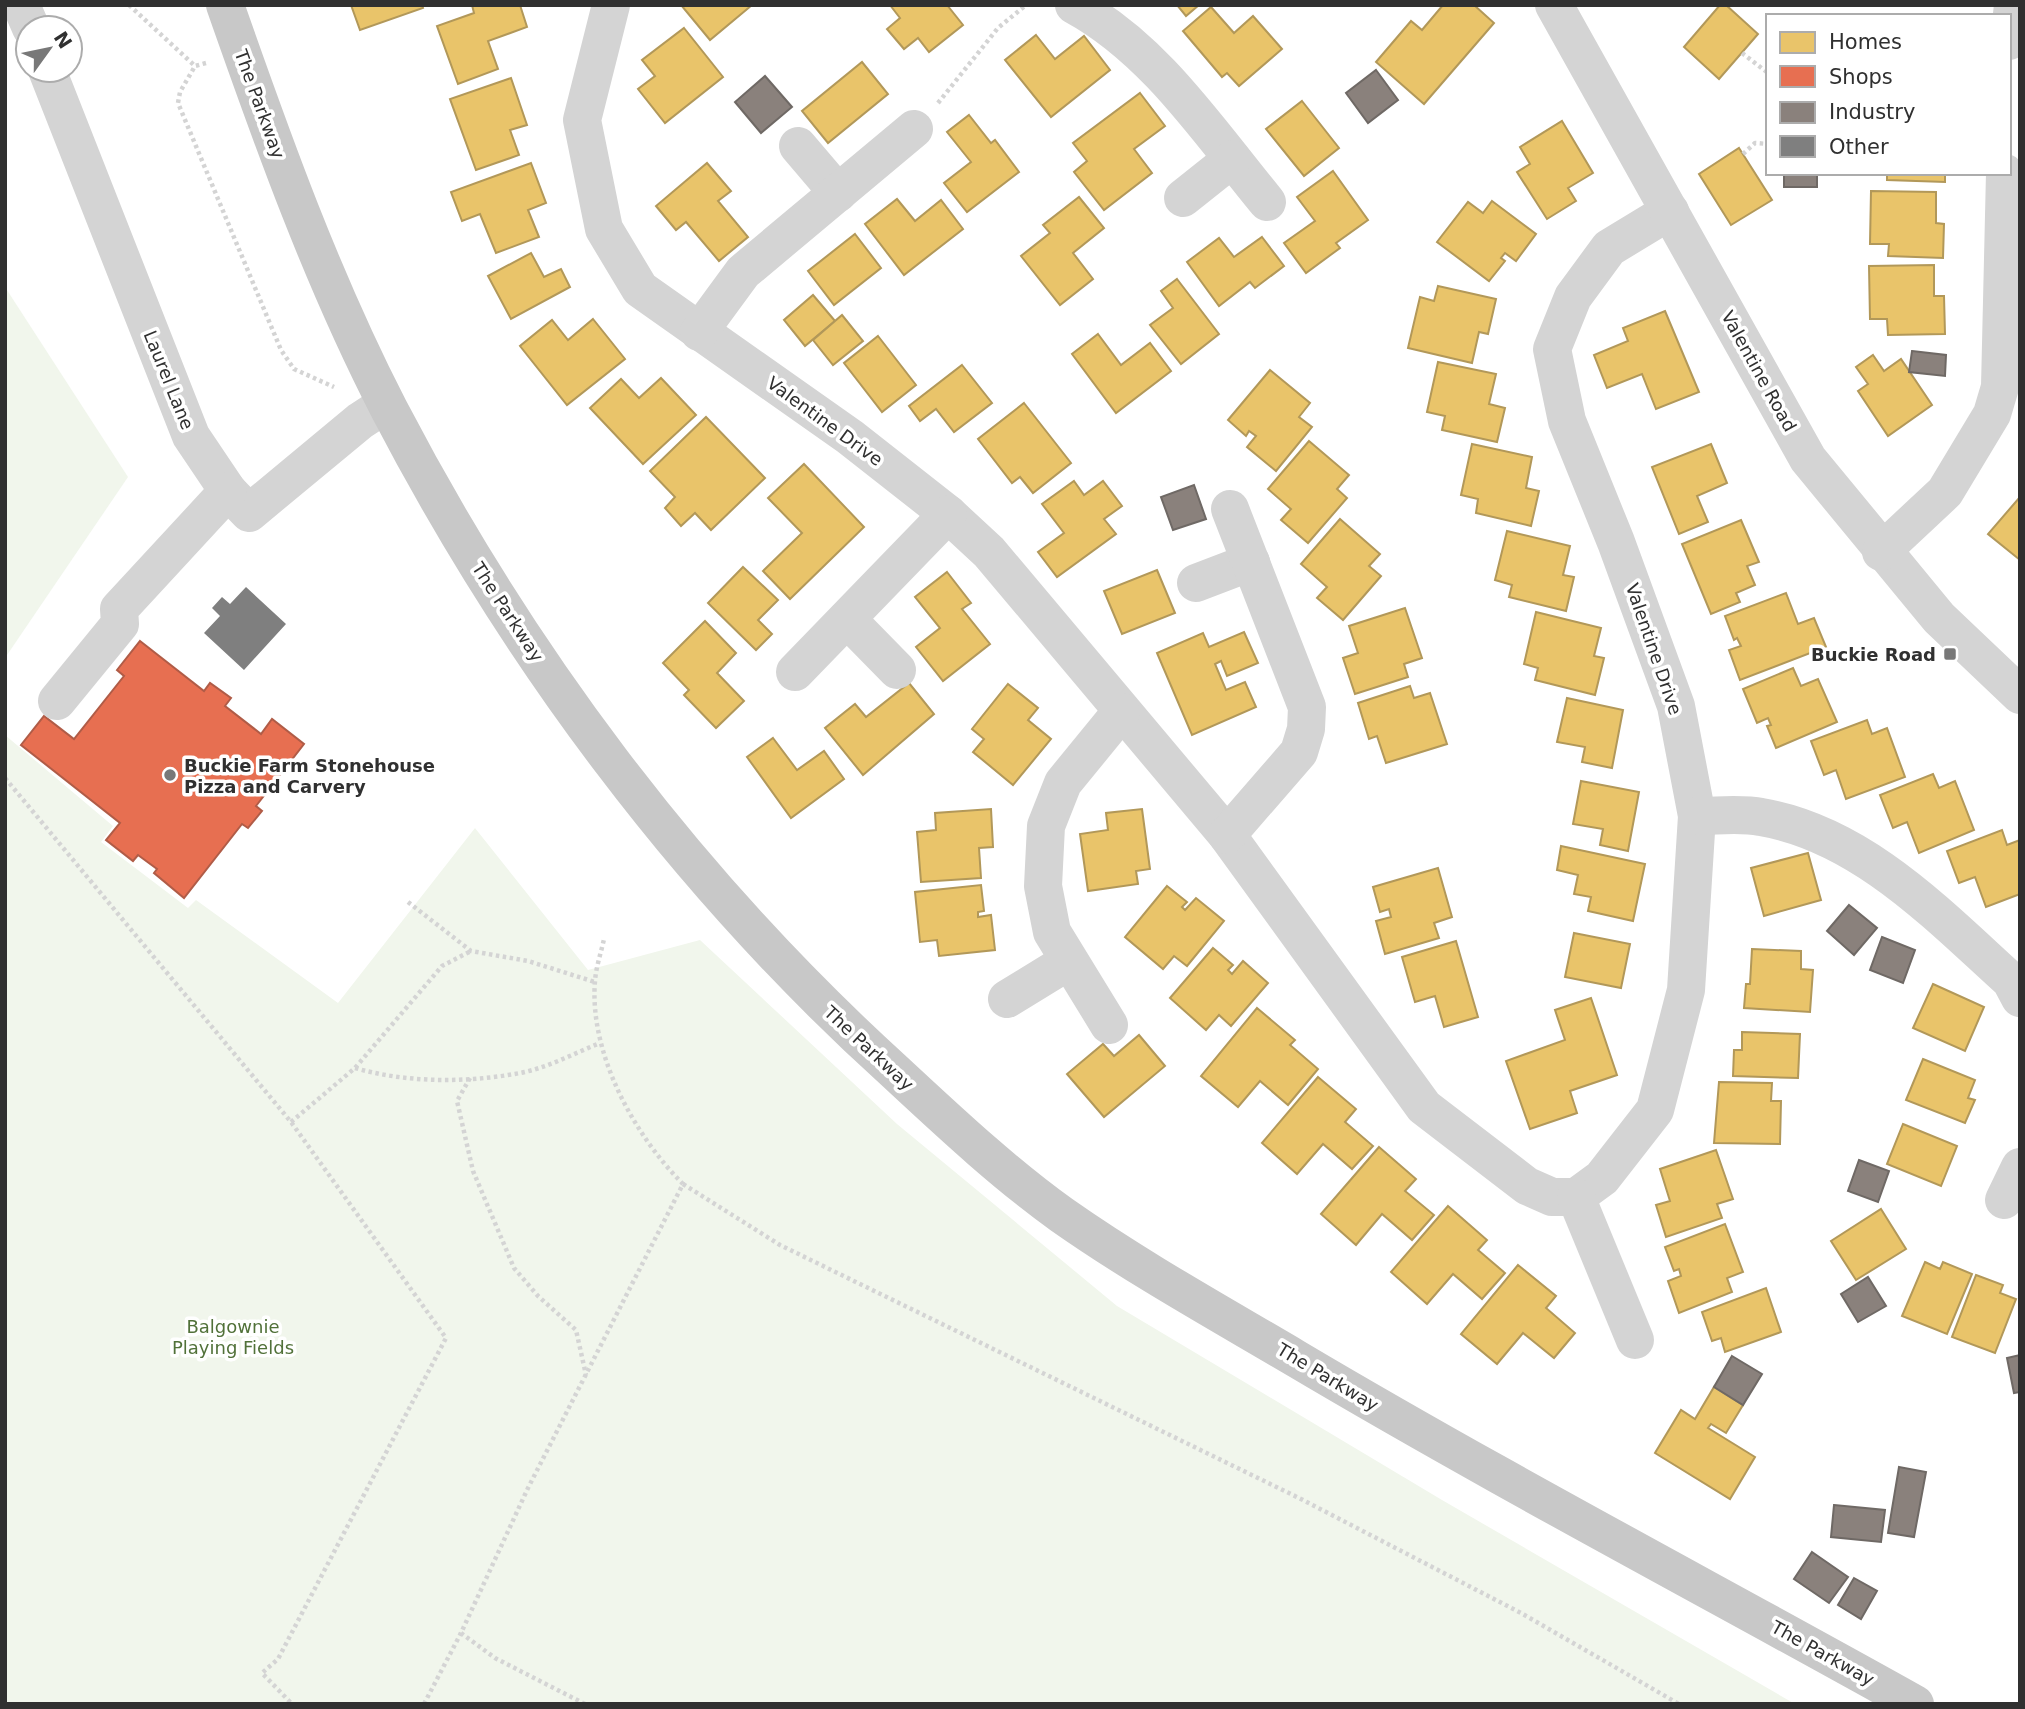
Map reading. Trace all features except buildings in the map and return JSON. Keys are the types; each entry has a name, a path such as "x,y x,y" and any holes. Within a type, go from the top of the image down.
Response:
{"main road":[{"name":"The Parkway","path":"225,5 373,412 441,505 522,638 619,771 720,894 828,1009 949,1121 1060,1214 1203,1304 1377,1406 1915,1704"}],"street":[{"name":"Valentine Drive","path":"611,5 582,120 604,229 640,289 850,437 948,514 989,552 1227,835 1424,1107 1527,1186 1552,1198 1576,1197 1602,1178 1655,1110 1686,990 1697,816 1676,706 1616,542 1567,421 1552,349 1573,297 1609,248 1670,211"},
{"path":"1074,5 1107,23 1162,74 1267,202"},
{"name":"Valentine Road","path":"1554,5 1808,459 1881,552 1939,618 2020,695"},
{"path":"2011,23 2013,5"},
{"name":"Laurel Lane","path":"53,84 191,436 228,491 248,513 373,412"},
{"path":"699,332 744,272 914,130"},
{"path":"798,146 838,193"},
{"path":"1182,198 1232,159"},
{"path":"1881,552 1945,492 1992,414 2000,387 2005,175"},
{"path":"57,701 120,624 119,609 228,491"},
{"path":"1227,835 1298,752 1306,729 1307,707 1230,509"},
{"path":"795,672 948,514"},
{"path":"1196,583 1251,562"},
{"path":"847,619 897,670"},
{"path":"1109,1025 1052,932 1043,886 1046,826 1063,783 1121,712"},
{"path":"1697,816 1761,816 1827,836 1911,891 2011,981 2020,998"},
{"path":"1007,999 1069,961"},
{"path":"1576,1197 1635,1340"}],"path":[{"path":"129,5 195,66"},
{"path":"914,130 953,87 998,28 1026,5"},
{"path":"1742,52 1766,71"},
{"path":"213,61 195,66 180,92 178,103 281,350 294,369 345,391 373,412"},
{"path":"1743,154 1755,143 1766,144"},
{"path":"5,778 292,1122 446,1338 278,1659 262,1674 292,1704"},
{"path":"408,902 471,951 528,961 595,982"},
{"path":"604,939 595,982 600,1043 615,1086 634,1121 662,1163 682,1184 780,1245 1299,1498 1521,1613 1679,1704"},
{"path":"292,1122 355,1068 442,965 471,951"},
{"path":"355,1068 386,1077 441,1080 522,1073 600,1043"},
{"path":"470,1077 457,1101 473,1171 514,1268 538,1296 576,1331 586,1375"},
{"path":"425,1704 528,1488 682,1184"},
{"path":"461,1633 495,1658 585,1704"}],"green space":[{"path":"5,287 128,477 5,658"},
{"name":"Balgownie Playing Fields","path":"5,735 113,826 101,842 188,908 196,900 338,1003 475,828 588,970 700,940 897,1124 1117,1306 1442,1500 1795,1704 5,1704"}],"place":[{"name":"Buckie Road","path":"1950,654"},
{"name":"Buckie Farm Stonehouse Pizza and Carvery","path":"170,775"}]}
